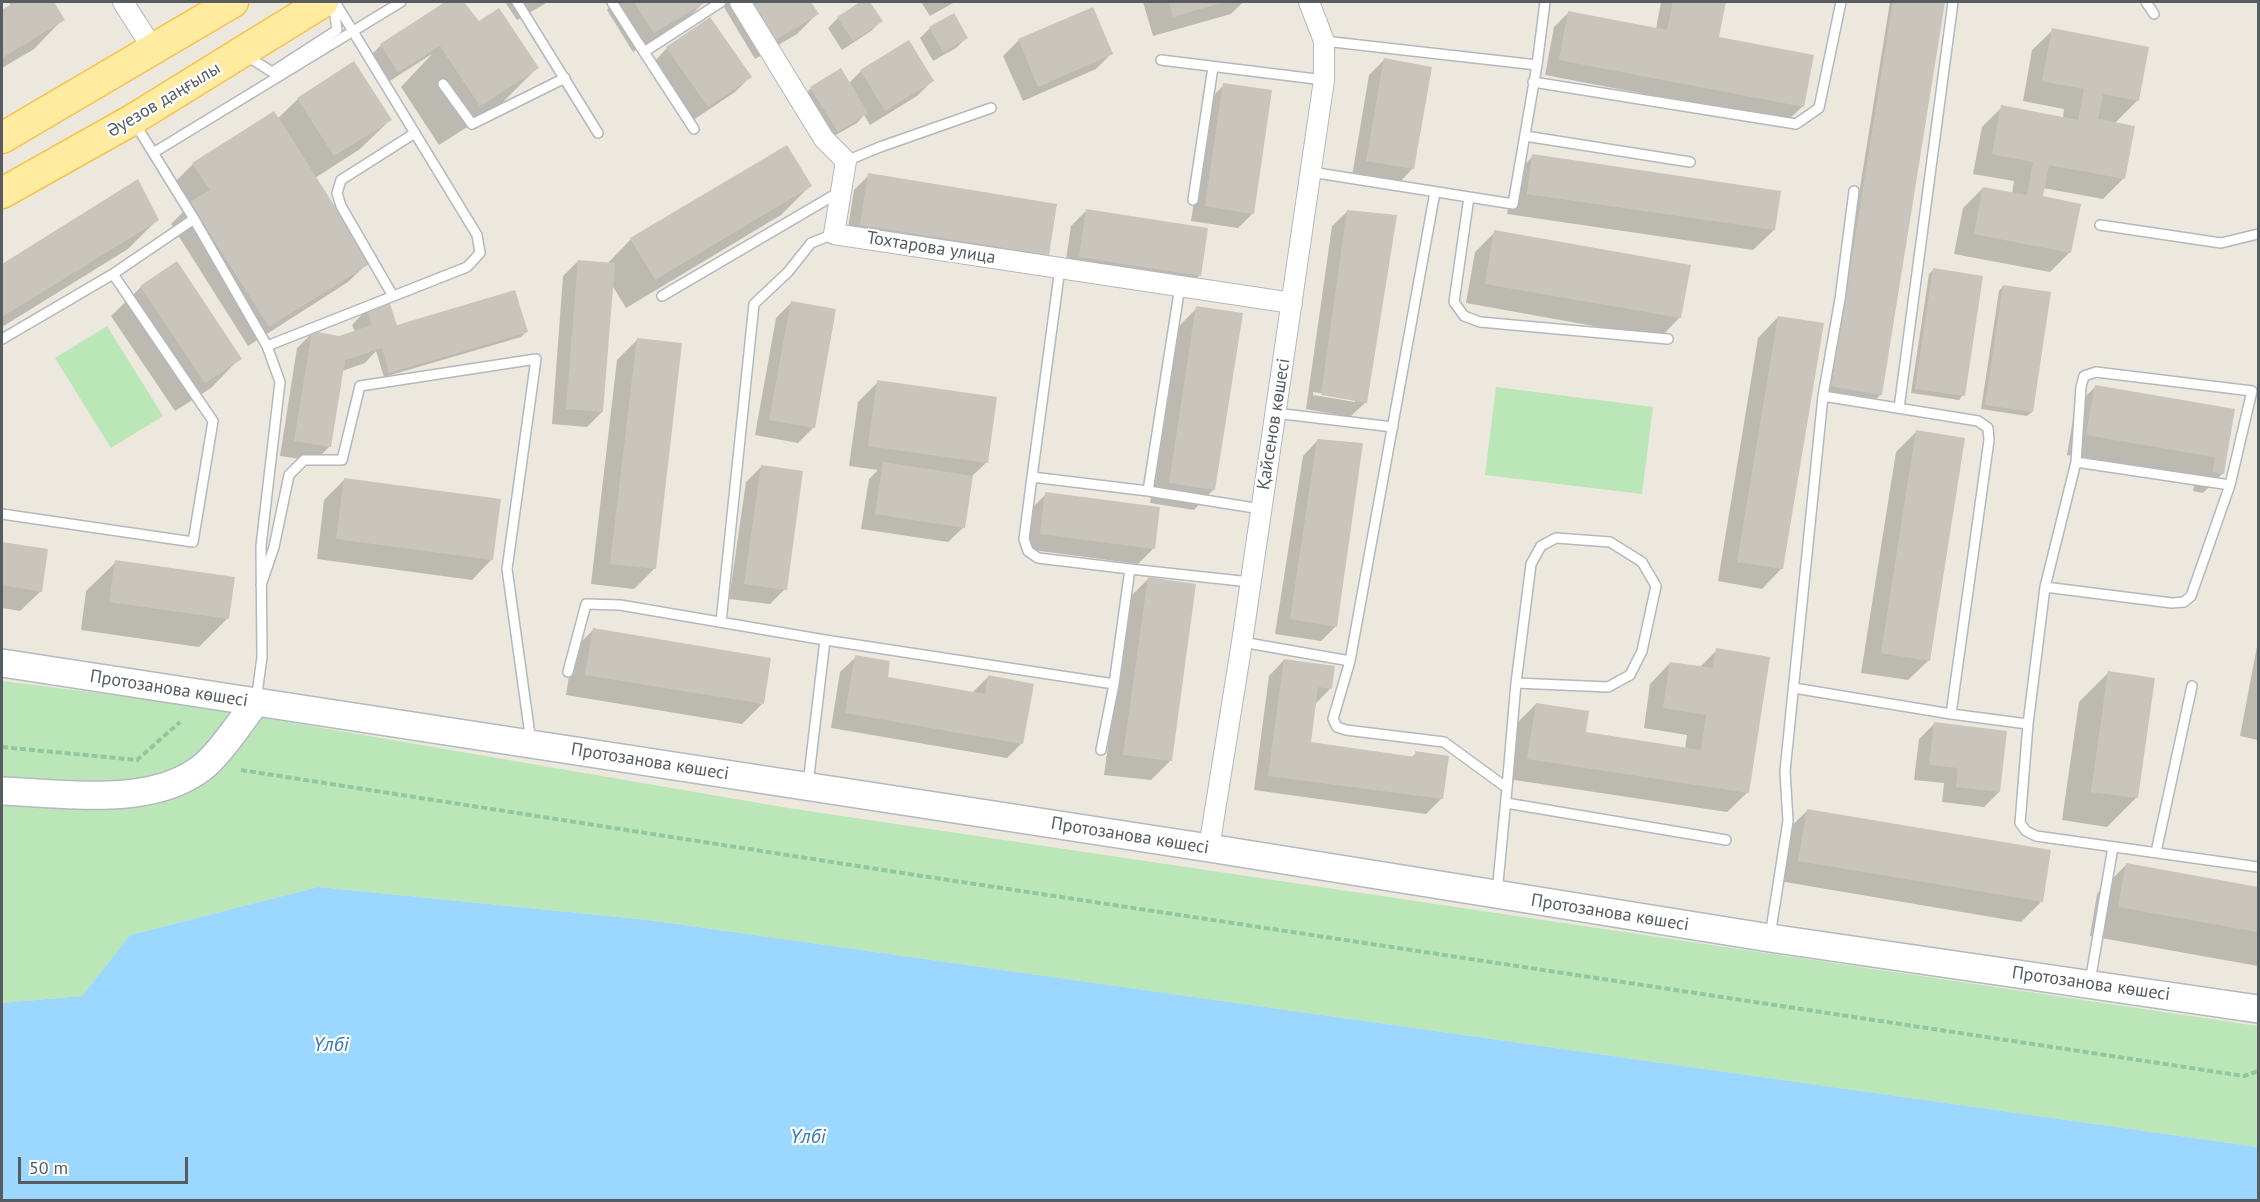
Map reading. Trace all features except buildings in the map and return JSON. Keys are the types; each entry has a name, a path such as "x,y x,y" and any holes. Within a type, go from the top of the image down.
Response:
{"main road":[{"path":"2,138 232,2"},
{"name":"Әуезов даңғылы","path":"2,193 132,120 323,2"},
{"name":"Протозанова көшесі","path":"2,663 1209,848 1770,938 2259,1009"},
{"path":"2,791 118,796 169,786 198,772 256,702"}],"street":[{"path":"123,2 153,49"},
{"path":"740,2 824,139 846,161 834,234"},
{"name":"Қайсенов көшесі","path":"1209,848 1242,642 1324,80 1324,40 1309,2"},
{"name":"Тохтарова улица","path":"834,234 1292,303"}],"lane":[{"path":"241,52 272,72 337,30 334,2"},
{"path":"267,346 466,267 480,253 477,235 334,2"},
{"path":"153,153 400,2"},
{"path":"517,2 598,132"},
{"path":"612,2 694,129"},
{"path":"644,52 721,2"},
{"path":"1311,172 1513,204 1537,65 1545,2"},
{"path":"1533,82 1796,124 1819,108 1841,2"},
{"path":"1899,408 1953,2"},
{"path":"2146,2 2154,14"},
{"path":"1324,40 1537,65"},
{"path":"1161,60 1324,80"},
{"path":"1192,200 1213,67"},
{"path":"443,84 472,124 565,78"},
{"path":"846,161 991,108"},
{"path":"132,120 194,219 267,346 280,382 261,546 262,657 256,702"},
{"path":"393,296 341,206 337,193 341,180 415,133"},
{"path":"1525,136 1690,162"},
{"path":"662,296 841,190"},
{"path":"1770,938 1788,821 1785,771 1823,396 1840,299 1854,190"},
{"path":"1435,192 1350,661 1333,719 1337,727 1346,730 1444,742 1508,788"},
{"path":"1469,197 1454,302 1464,316 1480,322 1668,339"},
{"path":"2,339 113,273 194,219"},
{"path":"2100,225 2221,243 2259,234"},
{"path":"721,622 754,304 788,272 811,243 834,234"},
{"path":"1060,268 1024,539 1028,551 1038,558 1250,582"},
{"path":"2,514 193,542 213,421 113,273"},
{"path":"1148,491 1180,285"},
{"path":"261,585 274,547 289,475 304,460 342,460 360,386 536,359 507,569 531,744"},
{"path":"2045,587 2172,603 2184,602 2191,596 2230,485 2252,391 2096,372 2084,376 2081,387 2076,462 2045,587 2028,724 2020,823 2026,831 2036,836 2259,867"},
{"path":"1823,396 1978,421 1988,428 1989,440 1951,714"},
{"path":"1275,413 1393,427"},
{"path":"2076,462 2230,485"},
{"path":"1032,477 1148,491 1261,509"},
{"path":"1497,896 1516,683 1531,564 1541,546 1556,538 1610,542 1642,562 1656,586 1642,651 1630,675 1608,687 1516,683"},
{"path":"1101,750 1114,684 1130,569"},
{"path":"568,672 586,604 620,605 825,640 1114,684"},
{"path":"808,786 825,640"},
{"path":"1242,642 1350,661"},
{"path":"2156,852 2192,686"},
{"path":"1794,688 1951,714 2028,724"},
{"path":"1506,803 1726,840"},
{"path":"2089,984 2113,847"}],"path":[{"path":"2,747 136,760 180,722"},
{"path":"241,770 1040,894 2244,1076 2259,1071"}],"green space":[{"path":"107,326 163,416 111,448 55,358"},
{"path":"1496,387 1653,407 1642,494 1485,475"},
{"path":"2,681 171,702 788,808 2258,1026 2258,1147 648,920 318,887 130,935 82,996 2,1003"}],"water":[{"name":"Үлбі","path":"318,887 648,920 2258,1147 2258,1200 2,1200 2,1003 82,996 130,935"}]}
